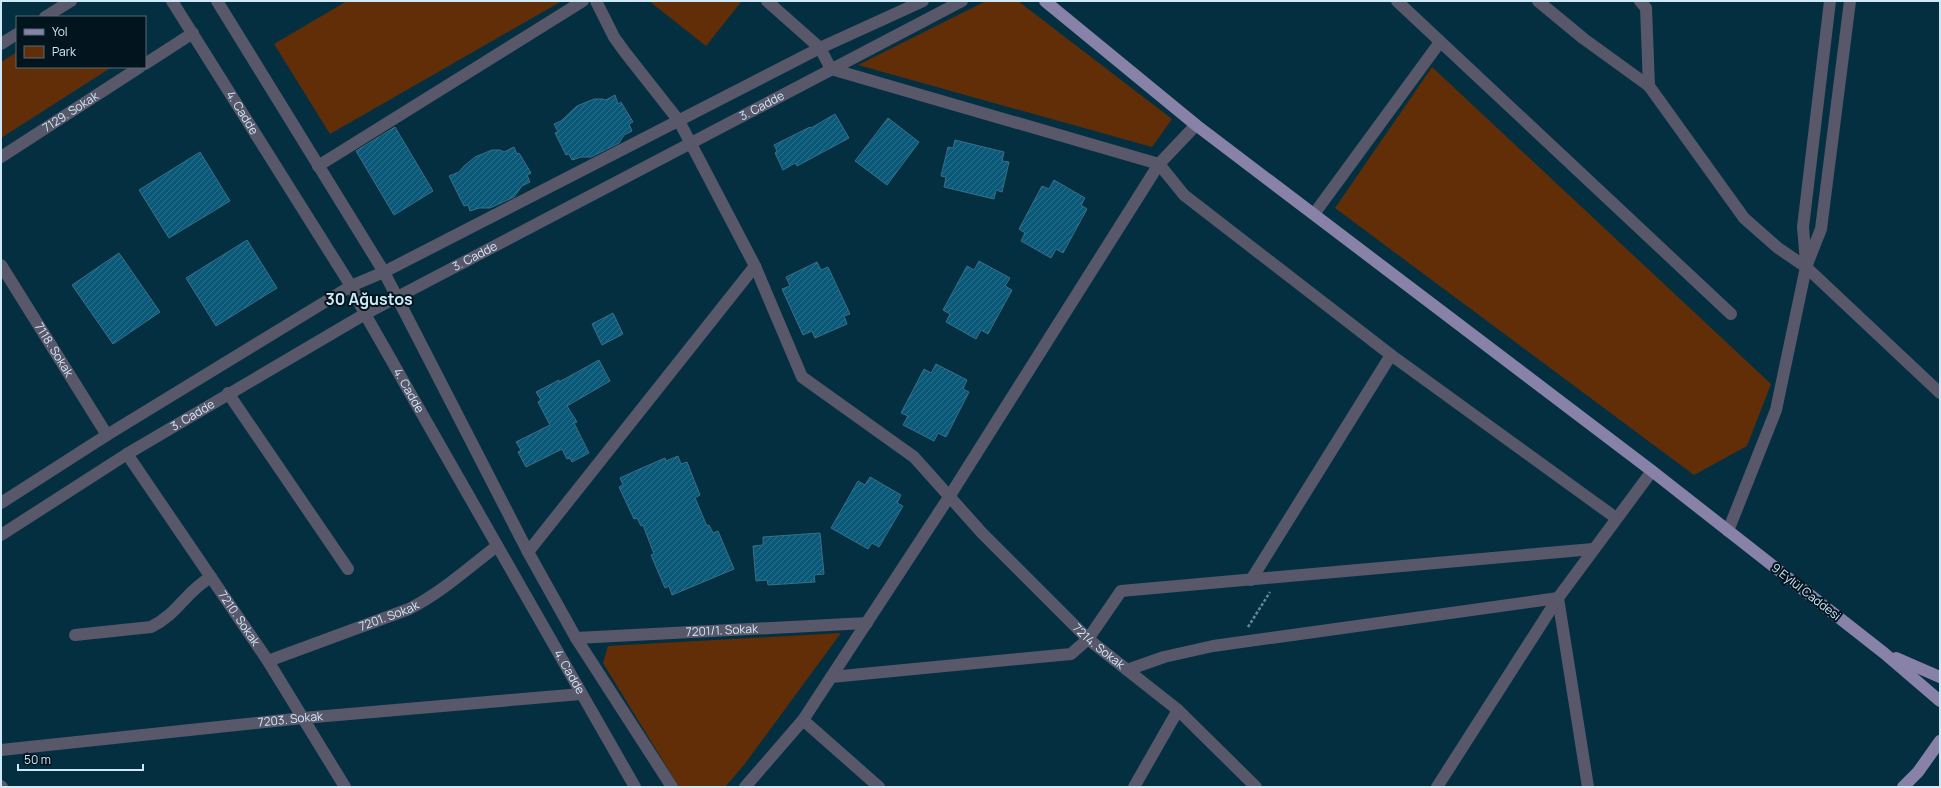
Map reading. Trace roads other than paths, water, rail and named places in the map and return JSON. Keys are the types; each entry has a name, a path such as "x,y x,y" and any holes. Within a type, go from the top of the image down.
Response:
{"main road":[{"name":"9 Eylül Caddesi","path":"1045,1 1196,125 1652,471 1884,653 1940,701"},
{"name":"9 Eylül Caddesi","path":"1884,653 1940,677"},
{"path":"1903,787 1918,772 1940,741"}],"street":[{"path":"47,16 71,1"},
{"name":"4. Cadde","path":"172,1 351,286 365,314 635,787"},
{"name":"4. Cadde","path":"217,1 398,296 528,552 576,638 672,787"},
{"path":"318,166 583,1"},
{"name":"7214. Sokak","path":"596,1 614,38 679,121 755,266 802,377 914,457 982,533 1088,639 1178,710 1256,787"},
{"path":"767,1 820,48 831,69 1159,164 1184,195 1391,355 1616,518"},
{"name":"3. Cadde","path":"1,503 107,434 351,286 384,272 820,48 923,1"},
{"name":"3. Cadde","path":"1,535 127,454 228,393 365,314 962,1"},
{"path":"1397,1 1731,314"},
{"path":"1538,1 1584,39 1649,86 1744,218 1778,248 1806,267 1940,392"},
{"path":"1640,1 1646,8 1649,86"},
{"path":"1806,267 1803,227 1830,1"},
{"path":"1728,531 1776,410 1806,267 1821,229 1850,1"},
{"path":"146,63 193,33"},
{"path":"1,44 16,35"},
{"path":"1314,214 1440,42"},
{"name":"7129. Sokak","path":"1,157 138,68"},
{"path":"745,787 803,720 950,497 1159,164 1196,125"},
{"name":"7118. Sokak","path":"1,265 107,434"},
{"path":"528,552 755,266"},
{"path":"1251,580 1391,355"},
{"path":"228,393 348,569"},
{"name":"7210. Sokak","path":"127,454 268,661 345,787"},
{"path":"1437,787 1558,598 1592,549 1652,471"},
{"name":"7201. Sokak","path":"268,661 415,606 442,589 497,546"},
{"path":"831,677 1071,654 1088,639 1121,591 1592,549"},
{"path":"75,635 151,627 172,614 192,590 211,577"},
{"path":"1127,670 1164,657 1238,643 1558,598"},
{"path":"1558,598 1588,787"},
{"name":"7201/1. Sokak","path":"576,638 867,623"},
{"name":"7203. Sokak","path":"1,750 303,718 581,694"},
{"path":"1134,787 1178,710"},
{"path":"803,720 880,787"}],"district":[{"name":"30 Ağustos","path":"369,299"}]}
